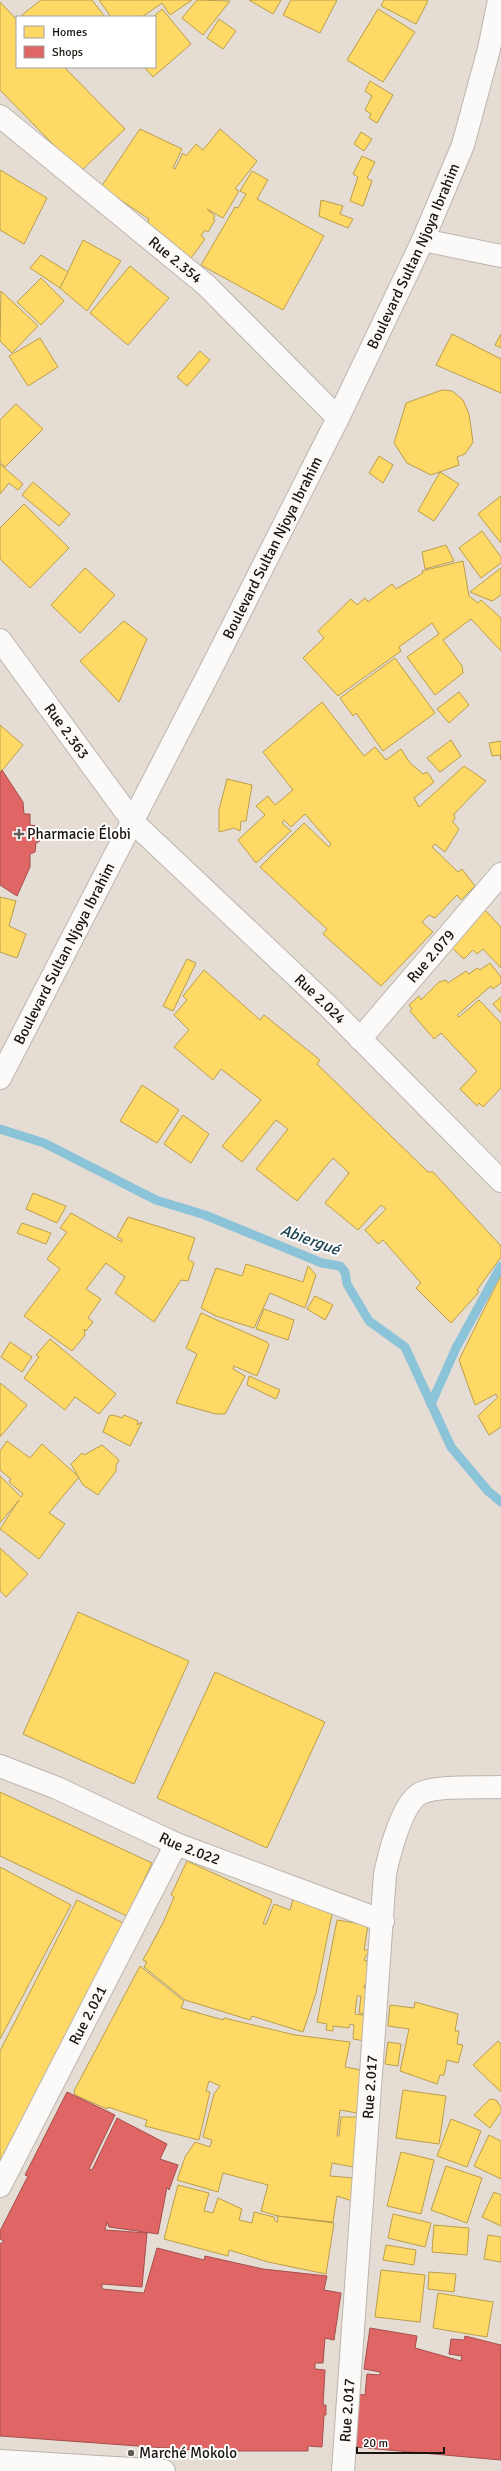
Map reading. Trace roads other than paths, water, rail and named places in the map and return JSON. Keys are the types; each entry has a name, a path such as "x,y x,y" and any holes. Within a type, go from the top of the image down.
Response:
{"street":[{"name":"Boulevard Sultan Njoya Ibrahim","path":"0,1078 134,823 338,418 423,240 463,145 489,49 499,0"},
{"name":"Rue 2.354","path":"0,116 206,285 338,418"},
{"path":"423,240 501,256"},
{"name":"Rue 2.363","path":"0,640 134,823"},
{"name":"Rue 2.024","path":"134,823 360,1038 501,1181"},
{"name":"Rue 2.079","path":"360,1038 501,874"},
{"name":"Rue 2.022","path":"0,1766 57,1788 176,1844 383,1921"},
{"name":"Rue 2.017","path":"343,2471 383,1921 383,1886 388,1859 402,1820 419,1794 431,1790 501,1787"},
{"name":"Rue 2.021","path":"0,2186 176,1844"},
{"path":"0,2461 164,2471"}],"waterway":[{"name":"Abiergué","path":"0,1129 44,1143 156,1200 205,1215 322,1263 340,1266 345,1272 347,1284 369,1321 405,1347 451,1447 488,1491 501,1502"},
{"path":"431,1404 456,1348 501,1266"}],"place":[{"name":"Pharmacie Élobi","path":"19,834"},
{"name":"Marché Mokolo","path":"131,2453"}]}
